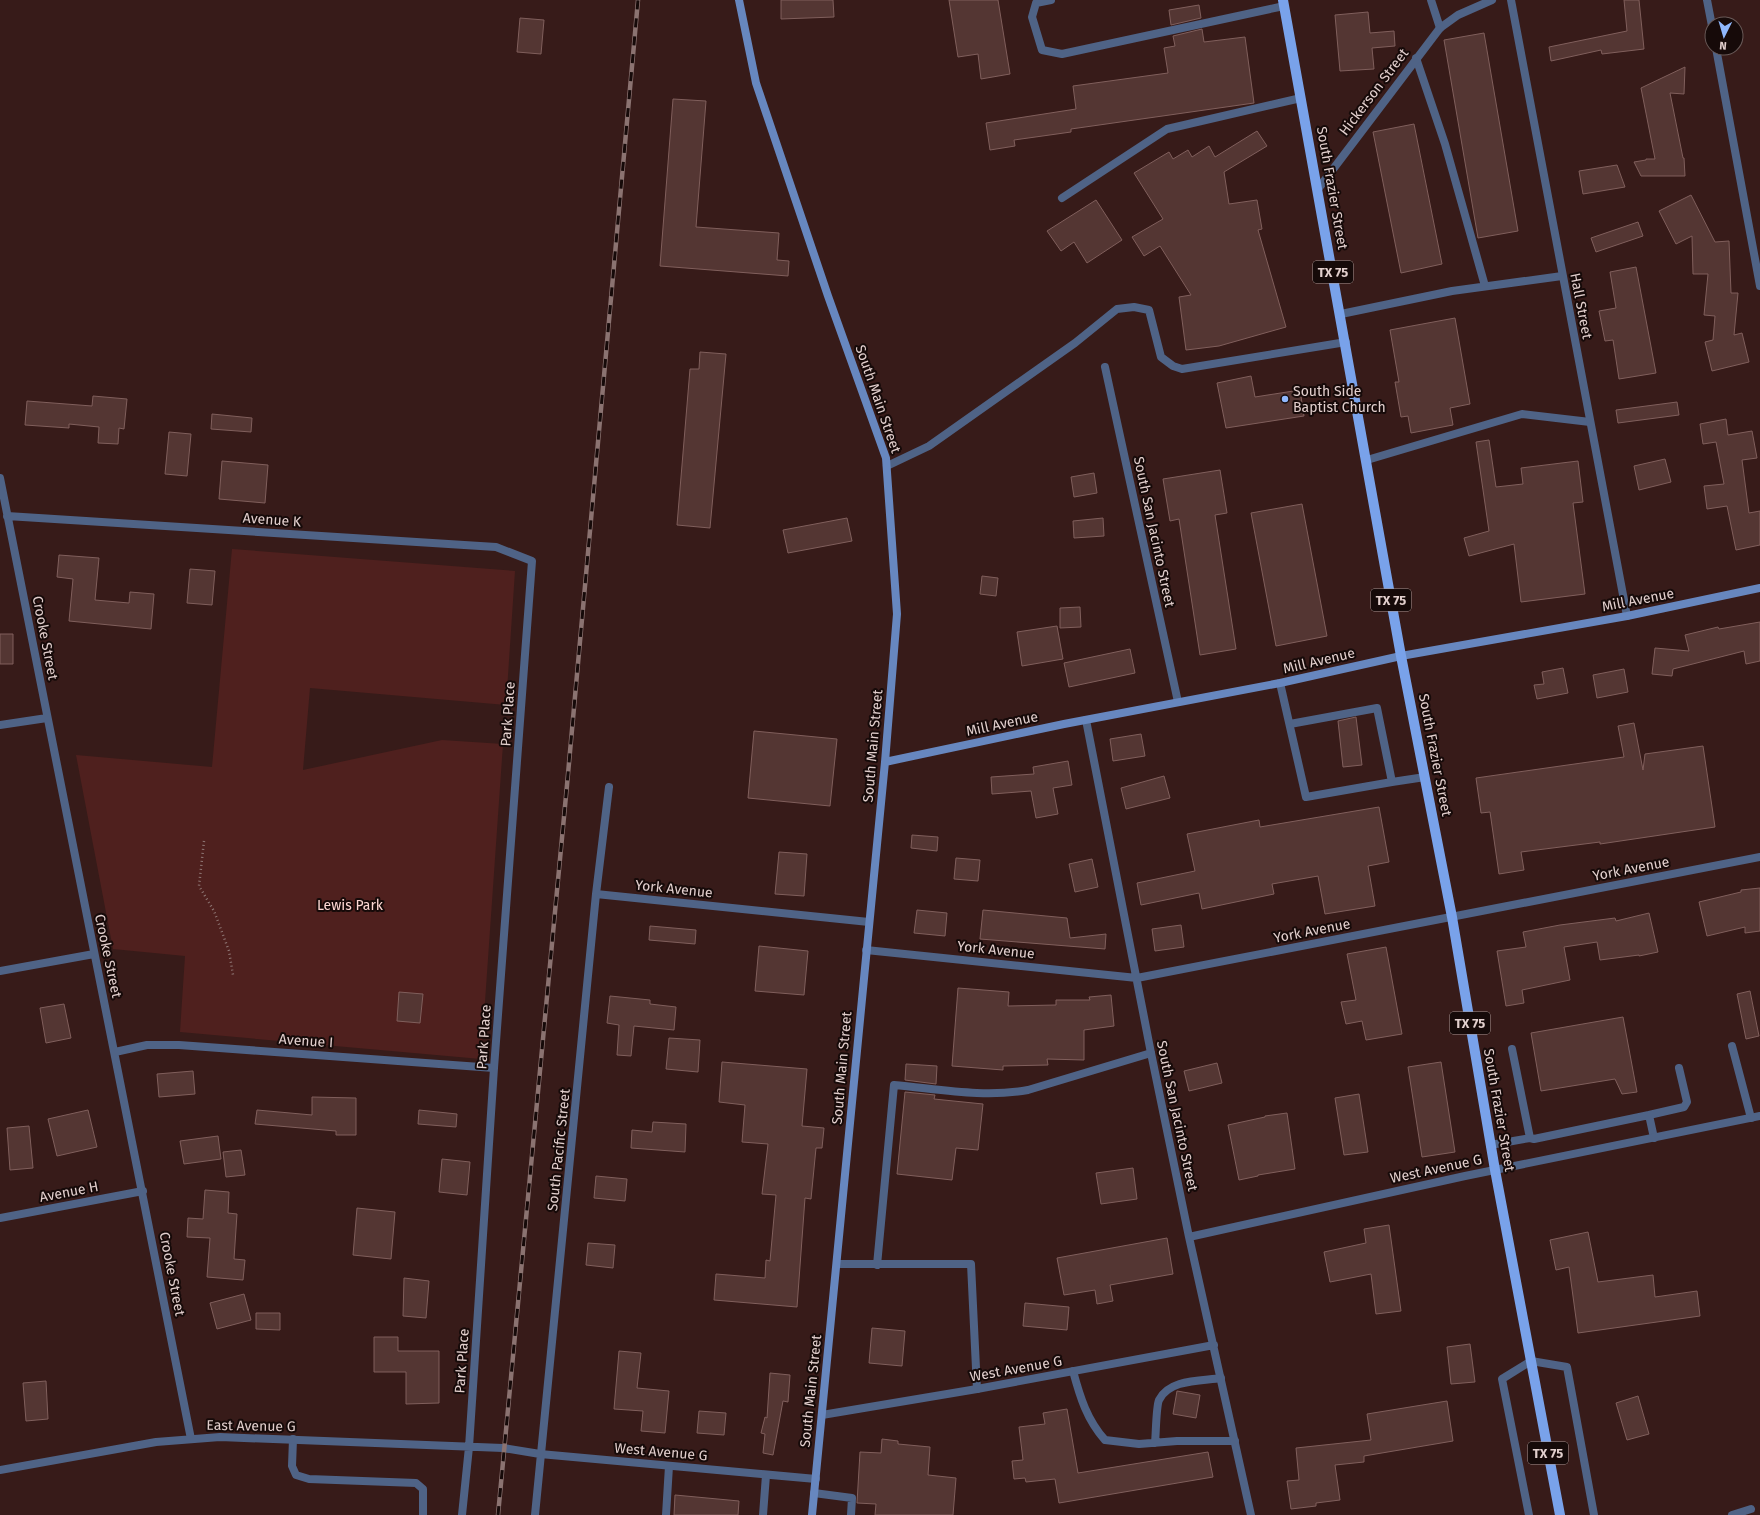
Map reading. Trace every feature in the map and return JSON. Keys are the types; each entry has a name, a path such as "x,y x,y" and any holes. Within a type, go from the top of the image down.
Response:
{"main road":[{"name":"South Frazier Street","path":"1284,3 1341,314 1401,656 1452,917 1490,1145 1560,1515"}],"street":[{"name":"South Main Street","path":"739,0 756,83 828,296 886,458 897,614 885,762 812,1515"},
{"path":"1051,0 1036,3 1032,18 1042,50 1062,54 1284,3"},
{"path":"1431,0 1440,28"},
{"name":"Hickerson Street","path":"1318,189 1440,28 1458,15 1492,0"},
{"name":"Hall Street","path":"1511,0 1627,616"},
{"path":"1707,0 1710,16"},
{"path":"1717,56 1760,286"},
{"path":"1416,58 1445,144 1485,286"},
{"path":"1062,198 1167,128 1301,98"},
{"path":"1341,314 1452,291 1562,276"},
{"path":"887,466 929,446 1075,343 1117,309 1134,307 1149,310 1161,357 1173,366 1182,369 1346,342"},
{"name":"South San Jacinto Street","path":"1105,367 1178,702"},
{"path":"1367,460 1522,414 1590,422"},
{"name":"Crooke Street","path":"0,478 192,1439"},
{"name":"Avenue K","path":"7,516 496,547 532,562"},
{"name":"Park Place","path":"462,1515 469,1447 494,1068 532,562"},
{"name":"Mill Avenue","path":"885,762 1086,720 1280,683 1401,656 1627,616 1760,588"},
{"path":"1280,683 1306,797 1425,777"},
{"path":"1290,724 1378,708 1392,782"},
{"path":"0,725 48,718"},
{"name":"South San Jacinto Street","path":"1086,720 1151,1053 1189,1237 1251,1515"},
{"name":"South Pacific Street","path":"535,1515 574,1131 596,894 609,787"},
{"name":"York Avenue","path":"866,950 1137,978 1760,857"},
{"name":"York Avenue","path":"596,894 869,922"},
{"path":"0,971 94,954"},
{"name":"Avenue I","path":"115,1052 147,1045 179,1045 494,1068"},
{"path":"1732,1046 1751,1118"},
{"path":"1512,1049 1530,1138"},
{"path":"877,1265 894,1086 1008,1094 1028,1090 1151,1053"},
{"path":"1490,1145 1530,1138 1534,1139 1684,1107 1687,1102 1679,1068"},
{"path":"1649,1115 1654,1138"},
{"name":"West Avenue G","path":"1189,1237 1495,1170 1760,1116"},
{"name":"Avenue H","path":"0,1218 143,1191"},
{"path":"837,1264 971,1264 977,1389"},
{"name":"West Avenue G","path":"822,1415 977,1389 1214,1345"},
{"path":"1529,1515 1502,1379 1531,1362 1567,1367 1594,1515"},
{"path":"1073,1371 1082,1403 1095,1428 1105,1440 1139,1444 1177,1441 1235,1441"},
{"path":"1155,1443 1159,1400 1170,1387 1194,1381 1221,1378"},
{"name":"East Avenue G","path":"0,1470 156,1442 220,1437 504,1448"},
{"path":"293,1440 292,1466 296,1475 309,1479 416,1483 423,1489 423,1515"},
{"name":"West Avenue G","path":"504,1448 540,1454 816,1479"},
{"path":"666,1515 669,1466"},
{"path":"763,1515 766,1475"},
{"path":"814,1493 852,1498 851,1515"},
{"path":"1732,1515 1751,1509"}],"path":[{"path":"204,841 199,886 214,911 229,951 233,975"}],"green space":[{"name":"Lewis Park","path":"232,549 515,571 506,705 310,688 303,770 442,740 503,744 481,1059 180,1032 185,956 113,949 76,755 212,767"}],"building":[{"path":"781,0 833,0 834,17 781,19"},
{"path":"949,0 998,0 1010,74 981,79 978,54 958,57"},
{"path":"1624,0 1639,0 1644,49 1602,54 1601,50 1551,61 1549,47 1627,31"},
{"path":"1199,5 1201,18 1171,25 1169,10"},
{"path":"1368,12 1370,33 1394,31 1395,46 1372,48 1374,69 1340,71 1335,15"},
{"path":"520,18 544,20 541,54 517,52"},
{"path":"1202,29 1204,42 1245,37 1254,103 1071,129 1071,132 1014,140 1015,146 990,150 986,123 1076,109 1073,86 1168,73 1164,48 1175,46 1173,36"},
{"path":"1484,33 1518,231 1478,238 1444,40"},
{"path":"1685,67 1684,94 1670,93 1684,158 1685,176 1641,176 1634,162 1646,159 1655,159 1641,88"},
{"path":"673,99 706,101 696,227 779,233 777,260 789,261 788,276 660,266"},
{"path":"1414,124 1442,264 1401,273 1373,132"},
{"path":"1257,131 1267,146 1224,172 1229,204 1257,200 1262,229 1258,230 1286,327 1219,346 1186,350 1179,297 1191,295 1160,246 1144,256 1132,237 1163,219 1134,173 1169,152 1173,159 1188,150 1192,157 1209,146 1215,157"},
{"path":"1617,165 1625,187 1583,194 1579,171"},
{"path":"1691,195 1715,242 1729,241 1731,293 1738,293 1734,335 1742,333 1749,362 1712,371 1705,342 1713,340 1715,316 1704,315 1708,274 1693,274 1692,236 1676,244 1659,211"},
{"path":"1096,200 1122,240 1087,263 1074,242 1061,251 1047,231"},
{"path":"1638,222 1643,236 1596,252 1591,238"},
{"path":"1636,267 1656,373 1619,379 1613,340 1605,341 1599,311 1616,308 1610,272"},
{"path":"1455,318 1470,404 1450,408 1453,425 1411,433 1408,416 1401,417 1395,382 1399,382 1390,330"},
{"path":"700,352 726,354 710,528 677,525 690,369 699,369"},
{"path":"1251,376 1255,397 1300,390 1304,416 1226,428 1217,383"},
{"path":"93,396 127,399 124,429 119,428 118,444 98,443 99,427 69,424 69,428 25,425 27,401 92,406"},
{"path":"1677,402 1679,415 1618,423 1616,410"},
{"path":"212,414 252,418 251,432 211,429"},
{"path":"1726,419 1728,435 1752,431 1757,458 1742,460 1749,513 1760,511 1760,545 1736,550 1727,506 1707,509 1704,486 1724,484 1716,442 1703,444 1700,424"},
{"path":"169,432 191,434 187,476 165,474"},
{"path":"1489,440 1496,487 1523,484 1521,468 1578,461 1583,502 1573,503 1585,594 1521,602 1514,544 1469,556 1464,538 1489,531 1476,442"},
{"path":"1665,459 1671,482 1639,490 1634,466"},
{"path":"222,461 268,465 265,503 219,499"},
{"path":"1220,470 1227,513 1215,515 1236,649 1200,655 1179,519 1170,521 1163,479"},
{"path":"1094,473 1097,493 1074,497 1071,477"},
{"path":"1302,504 1327,636 1276,646 1251,513"},
{"path":"847,518 852,541 788,553 783,530"},
{"path":"1103,518 1104,536 1074,538 1073,521"},
{"path":"59,555 99,558 95,600 129,603 130,592 154,594 151,629 69,621 73,579 57,577"},
{"path":"190,569 215,571 212,605 187,603"},
{"path":"982,576 998,578 996,596 980,594"},
{"path":"1080,607 1081,627 1060,628 1060,608"},
{"path":"1760,622 1760,661 1746,664 1744,651 1673,669 1672,676 1652,674 1655,648 1689,651 1685,635 1718,627 1719,629"},
{"path":"1057,626 1063,659 1022,666 1017,632"},
{"path":"0,634 13,634 13,664 0,664"},
{"path":"1130,649 1135,673 1069,687 1064,663"},
{"path":"1563,668 1568,693 1537,699 1534,685 1544,684 1542,672"},
{"path":"1624,669 1628,692 1597,698 1593,675"},
{"path":"1356,717 1362,765 1343,767 1338,721"},
{"path":"1634,723 1643,770 1645,754 1703,746 1715,827 1600,844 1600,842 1521,852 1524,870 1499,874 1490,812 1481,813 1476,778 1624,757 1618,726"},
{"path":"754,731 837,739 830,806 748,798"},
{"path":"1141,734 1145,756 1113,761 1110,739"},
{"path":"1068,761 1072,785 1053,788 1058,814 1036,818 1031,791 992,794 991,777 1034,774 1033,767"},
{"path":"1164,776 1170,798 1126,809 1121,788"},
{"path":"1379,807 1389,862 1368,866 1375,906 1325,914 1318,876 1272,884 1274,894 1202,909 1199,893 1141,905 1137,883 1195,871 1187,834 1259,820 1260,827"},
{"path":"912,835 938,837 937,851 911,848"},
{"path":"779,852 807,854 804,896 775,894"},
{"path":"956,858 980,860 978,881 954,879"},
{"path":"1092,859 1098,887 1075,892 1069,864"},
{"path":"1760,888 1760,931 1745,933 1745,927 1707,936 1699,902 1741,892 1741,890"},
{"path":"917,910 947,913 945,936 914,933"},
{"path":"983,910 1067,918 1070,938 1106,934 1105,949 980,939"},
{"path":"1649,913 1658,952 1639,956 1600,960 1597,942 1564,947 1570,980 1522,990 1524,1003 1506,1006 1497,951 1526,947 1523,932 1560,925 1615,918 1616,921"},
{"path":"1181,925 1184,947 1155,951 1152,929"},
{"path":"650,926 696,930 695,944 649,940"},
{"path":"759,946 808,951 804,995 755,991"},
{"path":"1386,947 1402,1034 1366,1040 1362,1021 1346,1024 1341,1002 1356,1000 1347,954"},
{"path":"958,988 1009,992 1008,1006 1056,1005 1056,1000 1090,1000 1089,997 1111,995 1114,1026 1084,1030 1084,1060 1047,1059 1048,1065 1003,1066 1003,1070 952,1066"},
{"path":"1750,991 1759,1036 1746,1039 1737,994"},
{"path":"399,992 423,994 420,1023 397,1021"},
{"path":"610,996 650,1000 650,1004 676,1007 674,1030 634,1026 631,1056 617,1055 619,1025 607,1023"},
{"path":"64,1004 71,1038 46,1043 40,1008"},
{"path":"1623,1017 1637,1092 1622,1094 1615,1079 1541,1091 1531,1033"},
{"path":"669,1038 700,1040 698,1072 666,1069"},
{"path":"722,1062 807,1069 802,1126 824,1128 822,1148 816,1148 811,1199 805,1198 797,1307 714,1300 716,1274 765,1278 766,1260 770,1261 776,1195 762,1194 768,1144 742,1142 745,1105 719,1102"},
{"path":"1441,1062 1455,1152 1422,1157 1408,1067"},
{"path":"1217,1063 1222,1083 1189,1091 1184,1071"},
{"path":"906,1064 937,1066 936,1084 905,1080"},
{"path":"193,1071 195,1094 159,1097 157,1074"},
{"path":"905,1092 935,1095 934,1099 983,1104 978,1150 956,1148 952,1180 897,1174"},
{"path":"1359,1094 1368,1152 1344,1155 1335,1098"},
{"path":"312,1097 356,1098 356,1135 336,1135 336,1131 255,1124 257,1110 312,1115"},
{"path":"88,1110 97,1147 57,1156 48,1119"},
{"path":"419,1110 457,1114 456,1127 418,1124"},
{"path":"1287,1113 1295,1169 1258,1175 1239,1180 1228,1125 1265,1116"},
{"path":"653,1122 686,1124 685,1152 631,1148 632,1130 652,1132"},
{"path":"29,1126 33,1168 10,1170 7,1128"},
{"path":"218,1136 221,1159 184,1164 180,1141"},
{"path":"241,1150 245,1175 226,1177 223,1152"},
{"path":"442,1159 470,1162 467,1195 439,1192"},
{"path":"1133,1168 1137,1199 1101,1204 1096,1173"},
{"path":"596,1176 627,1179 625,1201 594,1198"},
{"path":"205,1190 229,1192 228,1213 237,1214 234,1259 245,1260 243,1280 207,1277 210,1238 187,1237 188,1218 203,1219"},
{"path":"357,1208 395,1212 391,1259 353,1255"},
{"path":"1389,1225 1401,1311 1376,1314 1371,1274 1330,1282 1324,1252 1366,1243 1364,1229"},
{"path":"1588,1232 1598,1282 1653,1275 1655,1297 1697,1291 1700,1316 1578,1333 1569,1267 1556,1270 1550,1240"},
{"path":"1167,1238 1173,1274 1110,1285 1113,1301 1097,1304 1095,1290 1064,1295 1057,1258"},
{"path":"588,1243 615,1245 613,1268 586,1265"},
{"path":"404,1278 429,1281 426,1318 403,1316"},
{"path":"244,1294 251,1320 217,1329 210,1303"},
{"path":"1025,1303 1069,1307 1067,1330 1023,1326"},
{"path":"256,1313 280,1313 280,1330 256,1329"},
{"path":"872,1328 905,1331 902,1366 869,1363"},
{"path":"374,1337 398,1337 398,1351 439,1351 439,1403 406,1404 406,1372 374,1372"},
{"path":"1470,1344 1475,1382 1451,1384 1447,1347"},
{"path":"619,1351 641,1353 637,1388 669,1391 665,1433 641,1431 643,1411 614,1409"},
{"path":"770,1373 790,1375 788,1402 783,1401 773,1455 763,1453 765,1434 761,1433 765,1417 767,1418"},
{"path":"46,1381 48,1419 26,1421 23,1383"},
{"path":"1177,1391 1200,1395 1196,1418 1173,1414"},
{"path":"1638,1396 1649,1434 1627,1440 1616,1403"},
{"path":"1447,1401 1453,1441 1364,1456 1364,1462 1335,1465 1340,1500 1316,1503 1316,1506 1291,1509 1287,1481 1299,1480 1296,1448 1371,1440 1367,1414"},
{"path":"1067,1409 1078,1473 1208,1452 1213,1477 1059,1503 1055,1479 1026,1482 1025,1478 1014,1479 1012,1461 1023,1460 1019,1427 1045,1424 1043,1413"},
{"path":"699,1411 726,1413 724,1435 697,1433"},
{"path":"882,1439 898,1441 898,1444 930,1447 928,1475 956,1478 953,1515 875,1515 876,1504 857,1503 860,1452 881,1453"},
{"path":"675,1495 739,1501 738,1515 674,1515"}],"railway":[{"path":"498,1515 567,785 638,0"}],"place":[{"name":"South Side Baptist Church","path":"1285,399"}]}
